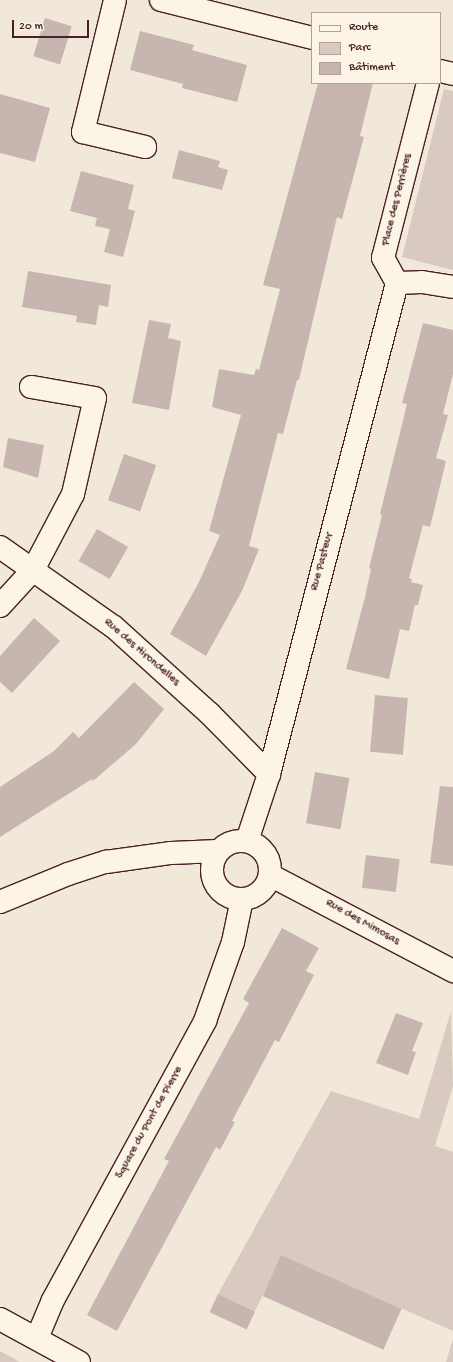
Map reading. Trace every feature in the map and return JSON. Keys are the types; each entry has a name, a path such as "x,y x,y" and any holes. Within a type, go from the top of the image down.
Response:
{"street":[{"path":"115,0 83,132 145,147"},
{"path":"161,0 311,38"},
{"path":"441,71 453,74"},
{"name":"Place des Perrières","path":"397,283 383,258 428,84"},
{"path":"397,283 422,282 453,286"},
{"name":"Rue Pasteur","path":"247,841 269,774 397,283"},
{"path":"0,606 33,570 73,494 95,398 31,387"},
{"name":"Rue des Hirondelles","path":"0,547 114,627 209,713 269,774"},
{"path":"0,902 68,874 106,862 171,853 218,851 231,842 247,841 256,844 266,853 271,866 270,875 261,892 242,899 223,893 217,886 212,868 218,851"},
{"name":"Rue des Mimosas","path":"270,875 453,971"},
{"name":"Square du Pont de Pierre","path":"37,1338 53,1300 205,1021 233,942 242,899"},
{"path":"0,1319 79,1362"}],"green space":[{"path":"444,89 453,91 453,270 402,257"},
{"path":"451,1011 453,1086 435,1146 453,1152 453,1331 282,1256 255,1311 218,1294 331,1091 419,1119"},
{"path":"453,1339 453,1362 446,1362"},
{"path":"0,1351 20,1362 0,1362"}],"building":[{"path":"45,18 72,26 60,64 33,56"},
{"path":"140,31 194,45 192,50 247,65 237,102 182,88 183,84 130,70"},
{"path":"318,84 373,84 360,136 364,137 342,219 337,217 299,380 297,380 283,434 278,433 249,546 259,549 242,591 206,656 170,634 198,584 220,535 209,531 241,415 212,407 219,369 254,375 256,369 259,370 280,289 263,285"},
{"path":"0,94 50,108 35,162 0,153"},
{"path":"179,150 220,161 218,167 228,170 222,190 172,178"},
{"path":"81,171 134,185 128,209 135,211 123,257 104,252 110,229 95,226 97,218 70,211"},
{"path":"28,271 111,285 108,307 99,305 96,325 76,322 77,316 22,307"},
{"path":"149,320 171,324 168,338 181,341 169,410 132,403"},
{"path":"423,323 453,330 453,374 443,414 448,415 436,458 446,461 430,527 423,525 409,578 412,579 411,582 423,585 418,605 415,605 409,631 400,629 389,679 346,669 365,597 371,569 369,568 382,515 380,514 407,404 402,403"},
{"path":"8,438 44,445 38,478 3,467"},
{"path":"124,454 156,465 140,511 108,500"},
{"path":"97,529 128,547 110,579 78,561"},
{"path":"34,618 60,641 12,693 0,682 0,656"},
{"path":"134,682 164,709 136,744 93,781 92,779 0,837 0,787 54,751 73,732 79,738"},
{"path":"375,695 408,698 403,755 370,752"},
{"path":"315,772 349,778 340,829 306,823"},
{"path":"440,786 453,787 453,866 430,863"},
{"path":"366,855 400,859 396,892 362,888"},
{"path":"282,928 319,948 306,971 314,975 279,1042 275,1040 232,1121 235,1122 220,1150 216,1147 117,1331 87,1315 169,1161 164,1159 249,1003 243,999"},
{"path":"396,1013 423,1023 412,1051 416,1052 408,1075 376,1063"},
{"path":"281,1255 402,1309 383,1350 263,1296"},
{"path":"218,1294 255,1311 247,1329 210,1312"}]}
